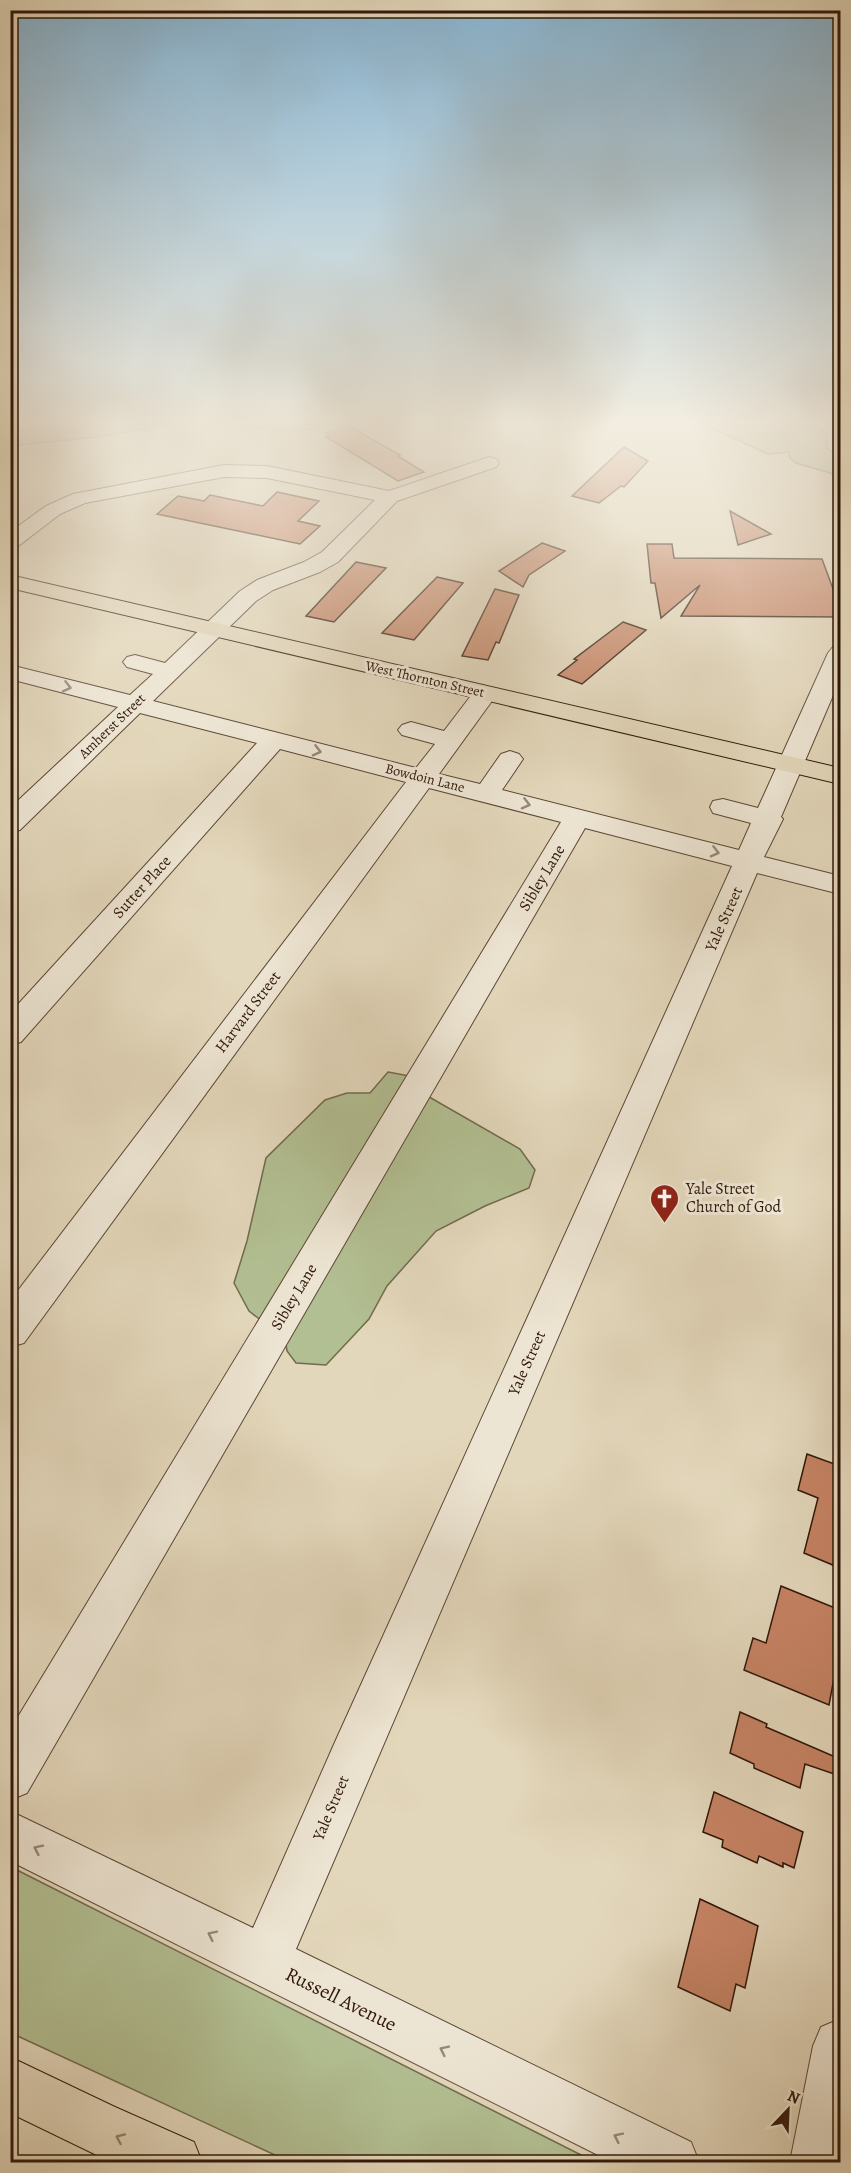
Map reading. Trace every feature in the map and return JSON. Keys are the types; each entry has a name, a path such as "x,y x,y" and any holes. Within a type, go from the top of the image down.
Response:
{"main road":[{"name":"West Thornton Street","path":"10,581 840,776"},
{"path":"10,2084 95,2127 174,2163"}],"street":[{"path":"13,538 31,525"},
{"name":"Amherst Street","path":"10,824 256,591 330,557 362,525"},
{"name":"Yale Street","path":"266,1962 362,1737 769,819 840,653"},
{"path":"135,662 170,671"},
{"name":"Bowdoin Lane","path":"10,672 135,704 197,710 274,740 840,885"},
{"name":"Harvard Street","path":"10,1331 485,694"},
{"path":"411,730 450,740"},
{"name":"Sutter Place","path":"10,1034 274,740"},
{"path":"486,794 510,759"},
{"path":"723,807 769,819"},
{"name":"Sibley Lane","path":"10,1776 578,817"},
{"name":"Russell Avenue","path":"10,1835 671,2163"},
{"path":"818,2163 840,2046"}],"green space":[{"path":"388,1072 415,1077 267,1325 249,1311 234,1283 247,1241 266,1158 325,1100 347,1093 370,1093"},
{"path":"424,1094 520,1149 535,1170 529,1188 485,1206 436,1231 387,1286 369,1319 326,1365 296,1363 287,1351 284,1334"},
{"path":"11,1867 595,2162 290,2162 11,2033"}],"building":[{"path":"211,525 320,526 300,544"},
{"path":"733,525 756,525 771,534 738,545"},
{"path":"542,543 565,551 529,575 523,587 499,571"},
{"path":"647,544 672,544 674,558 822,559 840,608 840,617 681,616 700,585 661,618 655,583 651,583"},
{"path":"356,562 386,568 334,622 306,616"},
{"path":"437,577 463,583 414,640 382,633"},
{"path":"495,589 519,595 499,643 496,642 488,660 462,656"},
{"path":"623,622 646,630 582,684 558,675 577,660 574,659"},
{"path":"807,1454 840,1466 840,1568 804,1553 818,1498 798,1490"},
{"path":"781,1586 840,1610 840,1646 829,1705 744,1670 753,1638 766,1643"},
{"path":"740,1712 767,1724 766,1727 840,1759 840,1776 805,1764 800,1788 754,1768 754,1764 730,1753"},
{"path":"714,1792 803,1832 794,1868 783,1863 783,1867 759,1856 757,1863 722,1847 723,1840 703,1832"},
{"path":"700,1899 758,1926 745,1988 736,1984 730,2011 678,1987"}],"place":[{"name":"Yale Street Church of God","path":"665,1224"}]}
